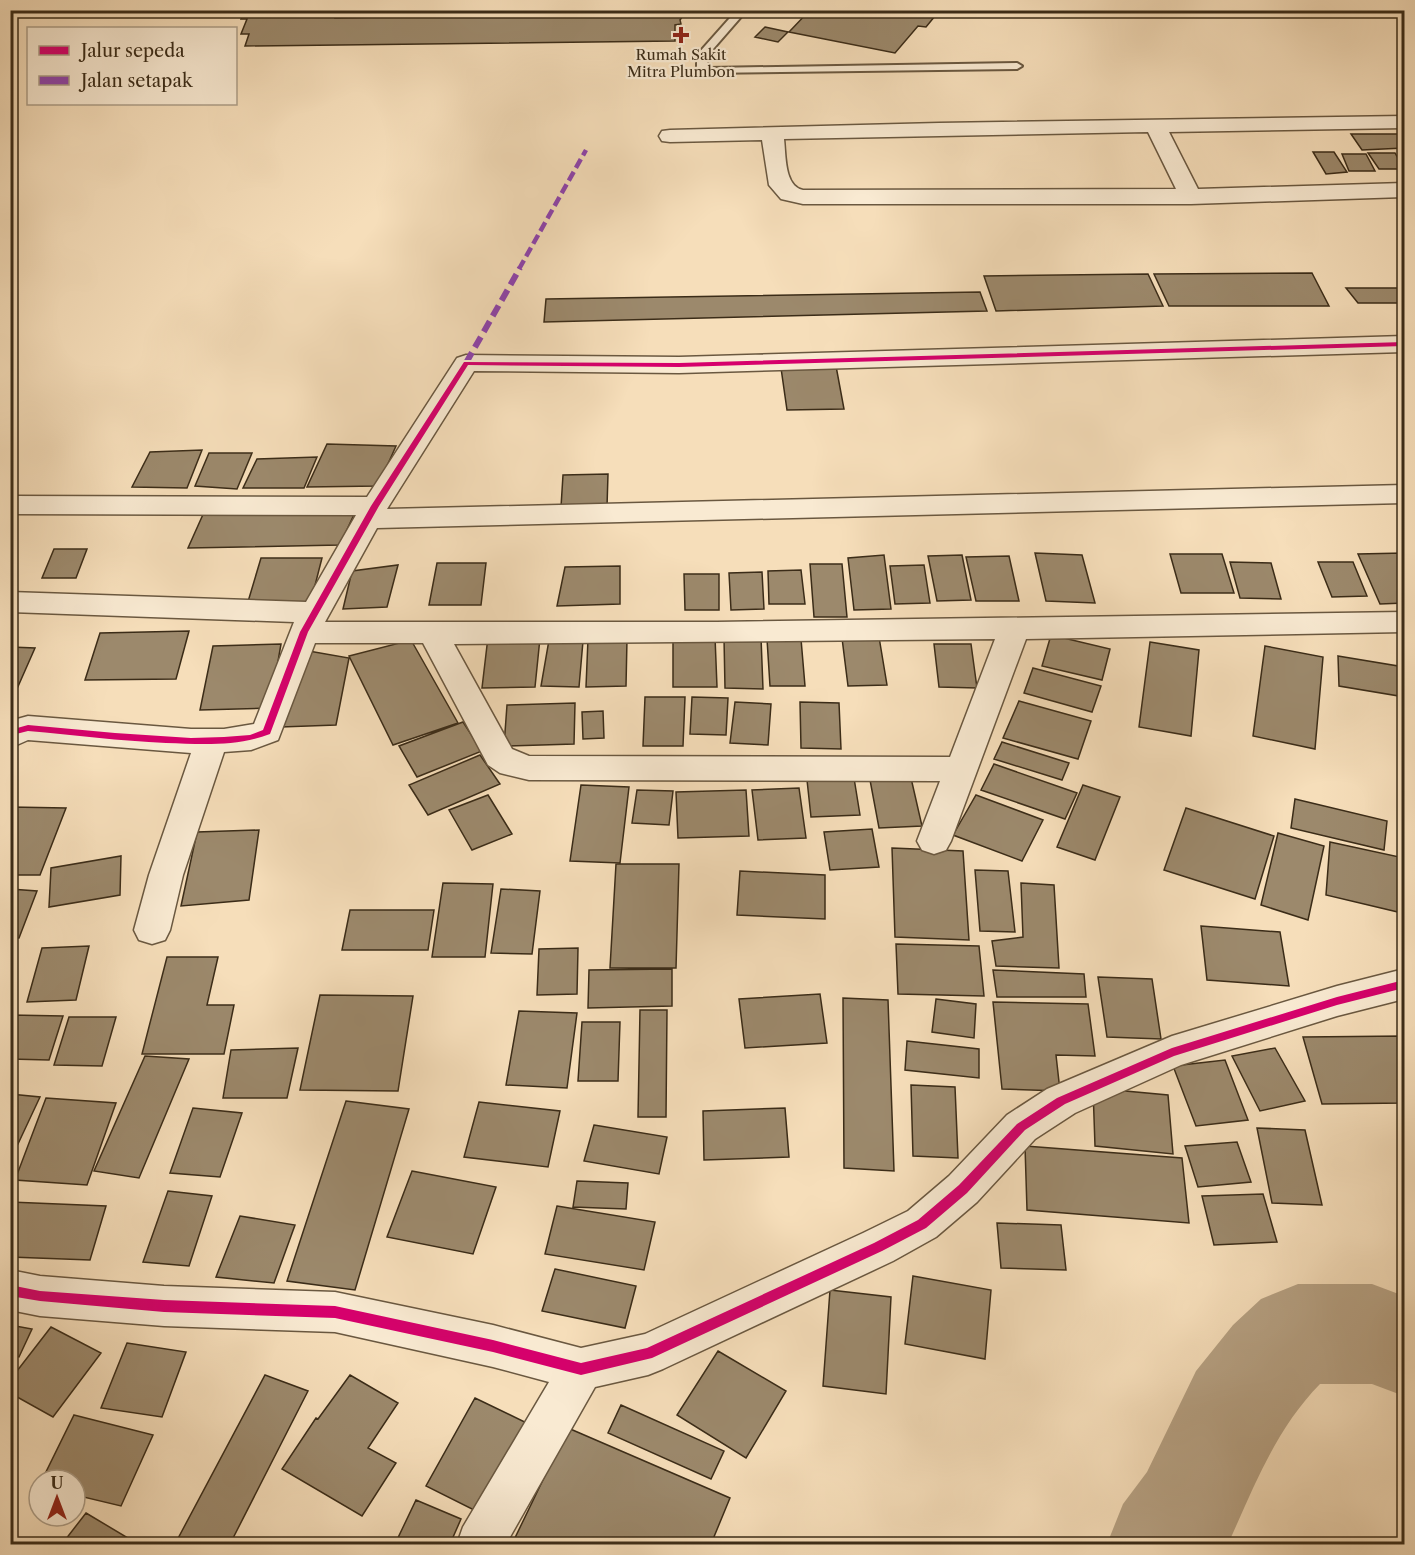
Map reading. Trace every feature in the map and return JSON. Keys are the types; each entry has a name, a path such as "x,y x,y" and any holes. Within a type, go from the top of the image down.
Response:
{"street":[{"path":"670,136 1404,122"},
{"path":"1155,125 1191,197"},
{"path":"772,134 780,185 789,194 803,197 972,199 1191,197 1404,190"},
{"path":"10,736 14,732 28,728 211,742 260,738 267,732 310,622 371,513 466,363 680,365 1404,344"},
{"path":"10,505 371,513 1404,494"},
{"path":"10,602 310,622 433,633 1404,622"},
{"path":"934,841 1015,628"},
{"path":"433,633 500,757 512,764 529,768 961,768"},
{"path":"153,930 166,875 211,742"},
{"path":"10,1290 40,1296 164,1306 335,1312 493,1346 581,1369 648,1354 878,1247 922,1224 963,1189 1021,1127 1061,1101 1172,1053 1337,1001 1404,984"},
{"path":"480,1545 581,1369"}],"lane":[{"path":"743,10 702,55 702,68 705,71 1017,66"}],"building":[{"path":"98,10 216,10 97,11"},
{"path":"244,10 337,10 335,18 384,17 385,10 429,10 428,17 568,15 568,10 687,10 680,20 681,24 675,25 675,41 245,46 249,34 241,34 247,19 241,19"},
{"path":"810,10 931,10 927,15 935,16 926,27 918,26 895,53 789,32"},
{"path":"765,27 788,32 778,42 755,37"},
{"path":"1351,134 1404,134 1404,148 1362,150"},
{"path":"1313,152 1334,152 1347,172 1326,174"},
{"path":"1368,153 1395,153 1404,169 1379,169"},
{"path":"1342,154 1366,154 1375,171 1349,171"},
{"path":"1312,273 1329,306 1169,306 1154,274"},
{"path":"1148,274 1163,306 996,311 984,276"},
{"path":"1346,288 1403,288 1404,303 1358,303"},
{"path":"980,292 987,311 544,322 546,299"},
{"path":"836,366 844,409 787,410 781,368"},
{"path":"327,444 396,446 378,486 307,487"},
{"path":"202,450 187,488 132,487 150,452"},
{"path":"209,453 252,453 237,489 195,486"},
{"path":"317,457 304,488 243,488 257,459"},
{"path":"608,474 607,507 561,507 563,475"},
{"path":"205,510 356,510 340,545 188,548"},
{"path":"54,549 87,549 76,578 42,578"},
{"path":"1035,553 1082,555 1095,603 1046,601"},
{"path":"1404,553 1404,603 1380,604 1358,554"},
{"path":"1170,554 1222,554 1234,593 1181,593"},
{"path":"884,555 891,609 854,610 848,558"},
{"path":"962,555 971,600 937,601 928,556"},
{"path":"1009,556 1019,601 976,601 966,557"},
{"path":"261,558 322,558 310,605 247,605"},
{"path":"1230,562 1271,563 1281,599 1240,598"},
{"path":"1318,562 1353,562 1367,596 1332,597"},
{"path":"437,563 486,563 481,605 429,605"},
{"path":"810,564 842,564 847,617 814,617"},
{"path":"398,565 387,607 343,609 352,571"},
{"path":"924,565 930,603 895,604 890,566"},
{"path":"620,566 620,604 557,606 565,567"},
{"path":"801,570 805,604 769,604 768,571"},
{"path":"762,572 764,609 731,610 729,573"},
{"path":"684,574 719,574 719,610 685,610"},
{"path":"189,631 176,679 85,680 100,633"},
{"path":"1051,635 1110,649 1102,680 1042,666"},
{"path":"488,637 540,638 535,687 482,688"},
{"path":"715,637 717,687 673,687 673,638"},
{"path":"761,637 763,689 725,688 724,638"},
{"path":"879,637 887,685 848,686 842,638"},
{"path":"588,639 627,639 626,686 586,687"},
{"path":"767,639 801,639 805,686 770,686"},
{"path":"411,640 458,723 393,745 349,656"},
{"path":"549,640 583,641 579,687 541,686"},
{"path":"1150,642 1199,650 1191,736 1139,727"},
{"path":"281,644 270,708 200,710 213,646"},
{"path":"934,644 971,644 977,688 939,687"},
{"path":"1265,646 1323,657 1315,749 1253,736"},
{"path":"10,647 35,648 16,691 10,691"},
{"path":"303,650 349,658 336,725 281,727"},
{"path":"1338,656 1398,666 1399,696 1339,686"},
{"path":"1033,668 1101,686 1092,712 1024,693"},
{"path":"645,697 685,697 683,746 643,746"},
{"path":"692,697 728,698 726,735 690,734"},
{"path":"1019,701 1091,721 1078,759 1003,738"},
{"path":"735,702 771,704 768,745 730,743"},
{"path":"800,702 839,703 841,749 801,748"},
{"path":"575,703 574,744 504,746 507,705"},
{"path":"603,711 604,738 583,739 582,712"},
{"path":"463,722 482,751 417,777 399,746"},
{"path":"1002,742 1069,763 1062,780 994,759"},
{"path":"480,755 500,784 428,815 409,785"},
{"path":"994,764 1077,793 1065,819 981,790"},
{"path":"854,778 860,815 811,817 807,780"},
{"path":"911,778 922,826 879,828 870,780"},
{"path":"581,785 629,787 620,863 570,861"},
{"path":"1083,785 1120,797 1095,860 1057,847"},
{"path":"799,788 806,838 758,840 752,790"},
{"path":"637,790 673,791 669,825 632,823"},
{"path":"746,790 749,836 678,838 676,792"},
{"path":"488,795 512,834 472,850 449,810"},
{"path":"976,795 1043,820 1022,861 953,835"},
{"path":"1295,799 1387,821 1384,850 1291,828"},
{"path":"10,807 66,808 40,875 10,875"},
{"path":"1186,808 1274,836 1255,899 1164,870"},
{"path":"872,829 879,867 830,870 824,832"},
{"path":"259,830 249,900 181,906 197,832"},
{"path":"1278,833 1324,846 1308,920 1261,905"},
{"path":"1330,842 1404,858 1402,913 1326,895"},
{"path":"892,848 963,851 969,940 895,937"},
{"path":"121,856 120,895 49,907 51,868"},
{"path":"616,864 679,864 676,968 610,968"},
{"path":"975,870 1008,871 1015,932 980,931"},
{"path":"740,871 825,875 825,919 737,915"},
{"path":"443,883 493,884 485,957 432,957"},
{"path":"1021,883 1054,885 1059,968 996,966 992,941 1023,937"},
{"path":"10,889 37,891 19,938 10,938"},
{"path":"501,889 540,891 532,954 491,953"},
{"path":"350,910 434,910 428,950 342,950"},
{"path":"1201,926 1280,932 1289,986 1207,980"},
{"path":"896,944 979,946 984,996 898,994"},
{"path":"89,946 76,1000 27,1002 42,948"},
{"path":"578,948 577,994 537,995 539,949"},
{"path":"167,957 218,957 207,1005 234,1005 224,1054 142,1054"},
{"path":"672,969 672,1006 588,1008 589,970"},
{"path":"993,970 1084,974 1086,997 997,997"},
{"path":"1098,977 1152,979 1161,1039 1107,1037"},
{"path":"820,994 827,1043 745,1048 739,999"},
{"path":"320,995 413,996 398,1091 300,1090"},
{"path":"843,998 888,1000 894,1171 844,1168"},
{"path":"936,999 976,1004 974,1038 932,1032"},
{"path":"993,1002 1088,1004 1095,1056 1056,1055 1060,1091 1002,1089"},
{"path":"640,1010 667,1010 666,1117 638,1117"},
{"path":"519,1011 577,1013 567,1088 506,1085"},
{"path":"10,1015 63,1016 49,1060 10,1059"},
{"path":"69,1017 116,1017 102,1066 54,1065"},
{"path":"582,1022 620,1022 618,1081 578,1081"},
{"path":"1404,1036 1404,1103 1322,1104 1303,1037"},
{"path":"907,1041 979,1049 979,1078 905,1070"},
{"path":"298,1048 287,1098 223,1098 231,1050"},
{"path":"1275,1048 1305,1101 1260,1111 1232,1056"},
{"path":"145,1056 189,1059 139,1178 94,1171"},
{"path":"1225,1060 1248,1120 1196,1126 1173,1066"},
{"path":"911,1085 955,1087 958,1158 913,1156"},
{"path":"1093,1088 1168,1095 1173,1154 1095,1146"},
{"path":"10,1094 40,1097 10,1161"},
{"path":"46,1098 116,1103 87,1185 15,1180"},
{"path":"346,1101 409,1109 355,1290 287,1281"},
{"path":"479,1102 560,1111 548,1167 464,1157"},
{"path":"193,1108 242,1113 220,1177 170,1173"},
{"path":"785,1108 789,1157 704,1160 703,1111"},
{"path":"594,1125 667,1137 659,1174 584,1161"},
{"path":"1257,1128 1305,1130 1322,1205 1272,1203"},
{"path":"1237,1142 1251,1182 1198,1187 1185,1146"},
{"path":"1025,1146 1182,1158 1189,1223 1027,1210"},
{"path":"412,1171 496,1187 473,1254 387,1237"},
{"path":"577,1181 628,1183 626,1209 573,1207"},
{"path":"168,1191 212,1196 189,1266 143,1262"},
{"path":"1263,1194 1277,1242 1214,1245 1202,1196"},
{"path":"10,1202 106,1206 90,1260 10,1257"},
{"path":"557,1206 655,1222 644,1270 545,1254"},
{"path":"240,1216 295,1225 274,1283 216,1277"},
{"path":"997,1223 1061,1225 1066,1270 1001,1268"},
{"path":"555,1269 636,1286 625,1328 542,1311"},
{"path":"913,1276 991,1290 985,1359 905,1344"},
{"path":"830,1290 891,1297 886,1394 823,1386"},
{"path":"10,1325 32,1329 19,1357 10,1355"},
{"path":"51,1327 101,1353 53,1417 10,1393 10,1380"},
{"path":"127,1343 186,1352 162,1417 101,1408"},
{"path":"718,1351 786,1391 746,1458 677,1415"},
{"path":"265,1375 308,1391 230,1544 175,1544"},
{"path":"350,1375 398,1403 368,1448 396,1463 362,1516 282,1469 316,1418 318,1419"},
{"path":"475,1398 531,1425 484,1515 426,1486"},
{"path":"621,1405 724,1451 711,1479 608,1433"},
{"path":"74,1415 153,1435 121,1506 87,1498 87,1468 48,1468"},
{"path":"568,1428 730,1498 711,1544 512,1544"},
{"path":"416,1500 461,1519 450,1544 395,1544"},
{"path":"87,1514 138,1544 62,1544 74,1528 87,1528"}],"waterway":[{"path":"1163,1544 1186,1511 1234,1409 1270,1361 1298,1334 1372,1334 1404,1346"}],"marked path":[{"path":"466,363 586,150"}],"cycle path":[{"path":"10,736 13,732 28,728 153,739 224,741 251,738 267,732 304,632 375,506 466,363 679,365 1404,344"},
{"path":"10,1290 40,1296 164,1306 335,1312 493,1346 581,1369 648,1354 878,1247 922,1224 963,1189 1021,1127 1061,1101 1172,1052 1337,1001 1404,984"}],"place":[{"name":"Rumah Sakit Mitra Plumbon","path":"681,35"}]}
